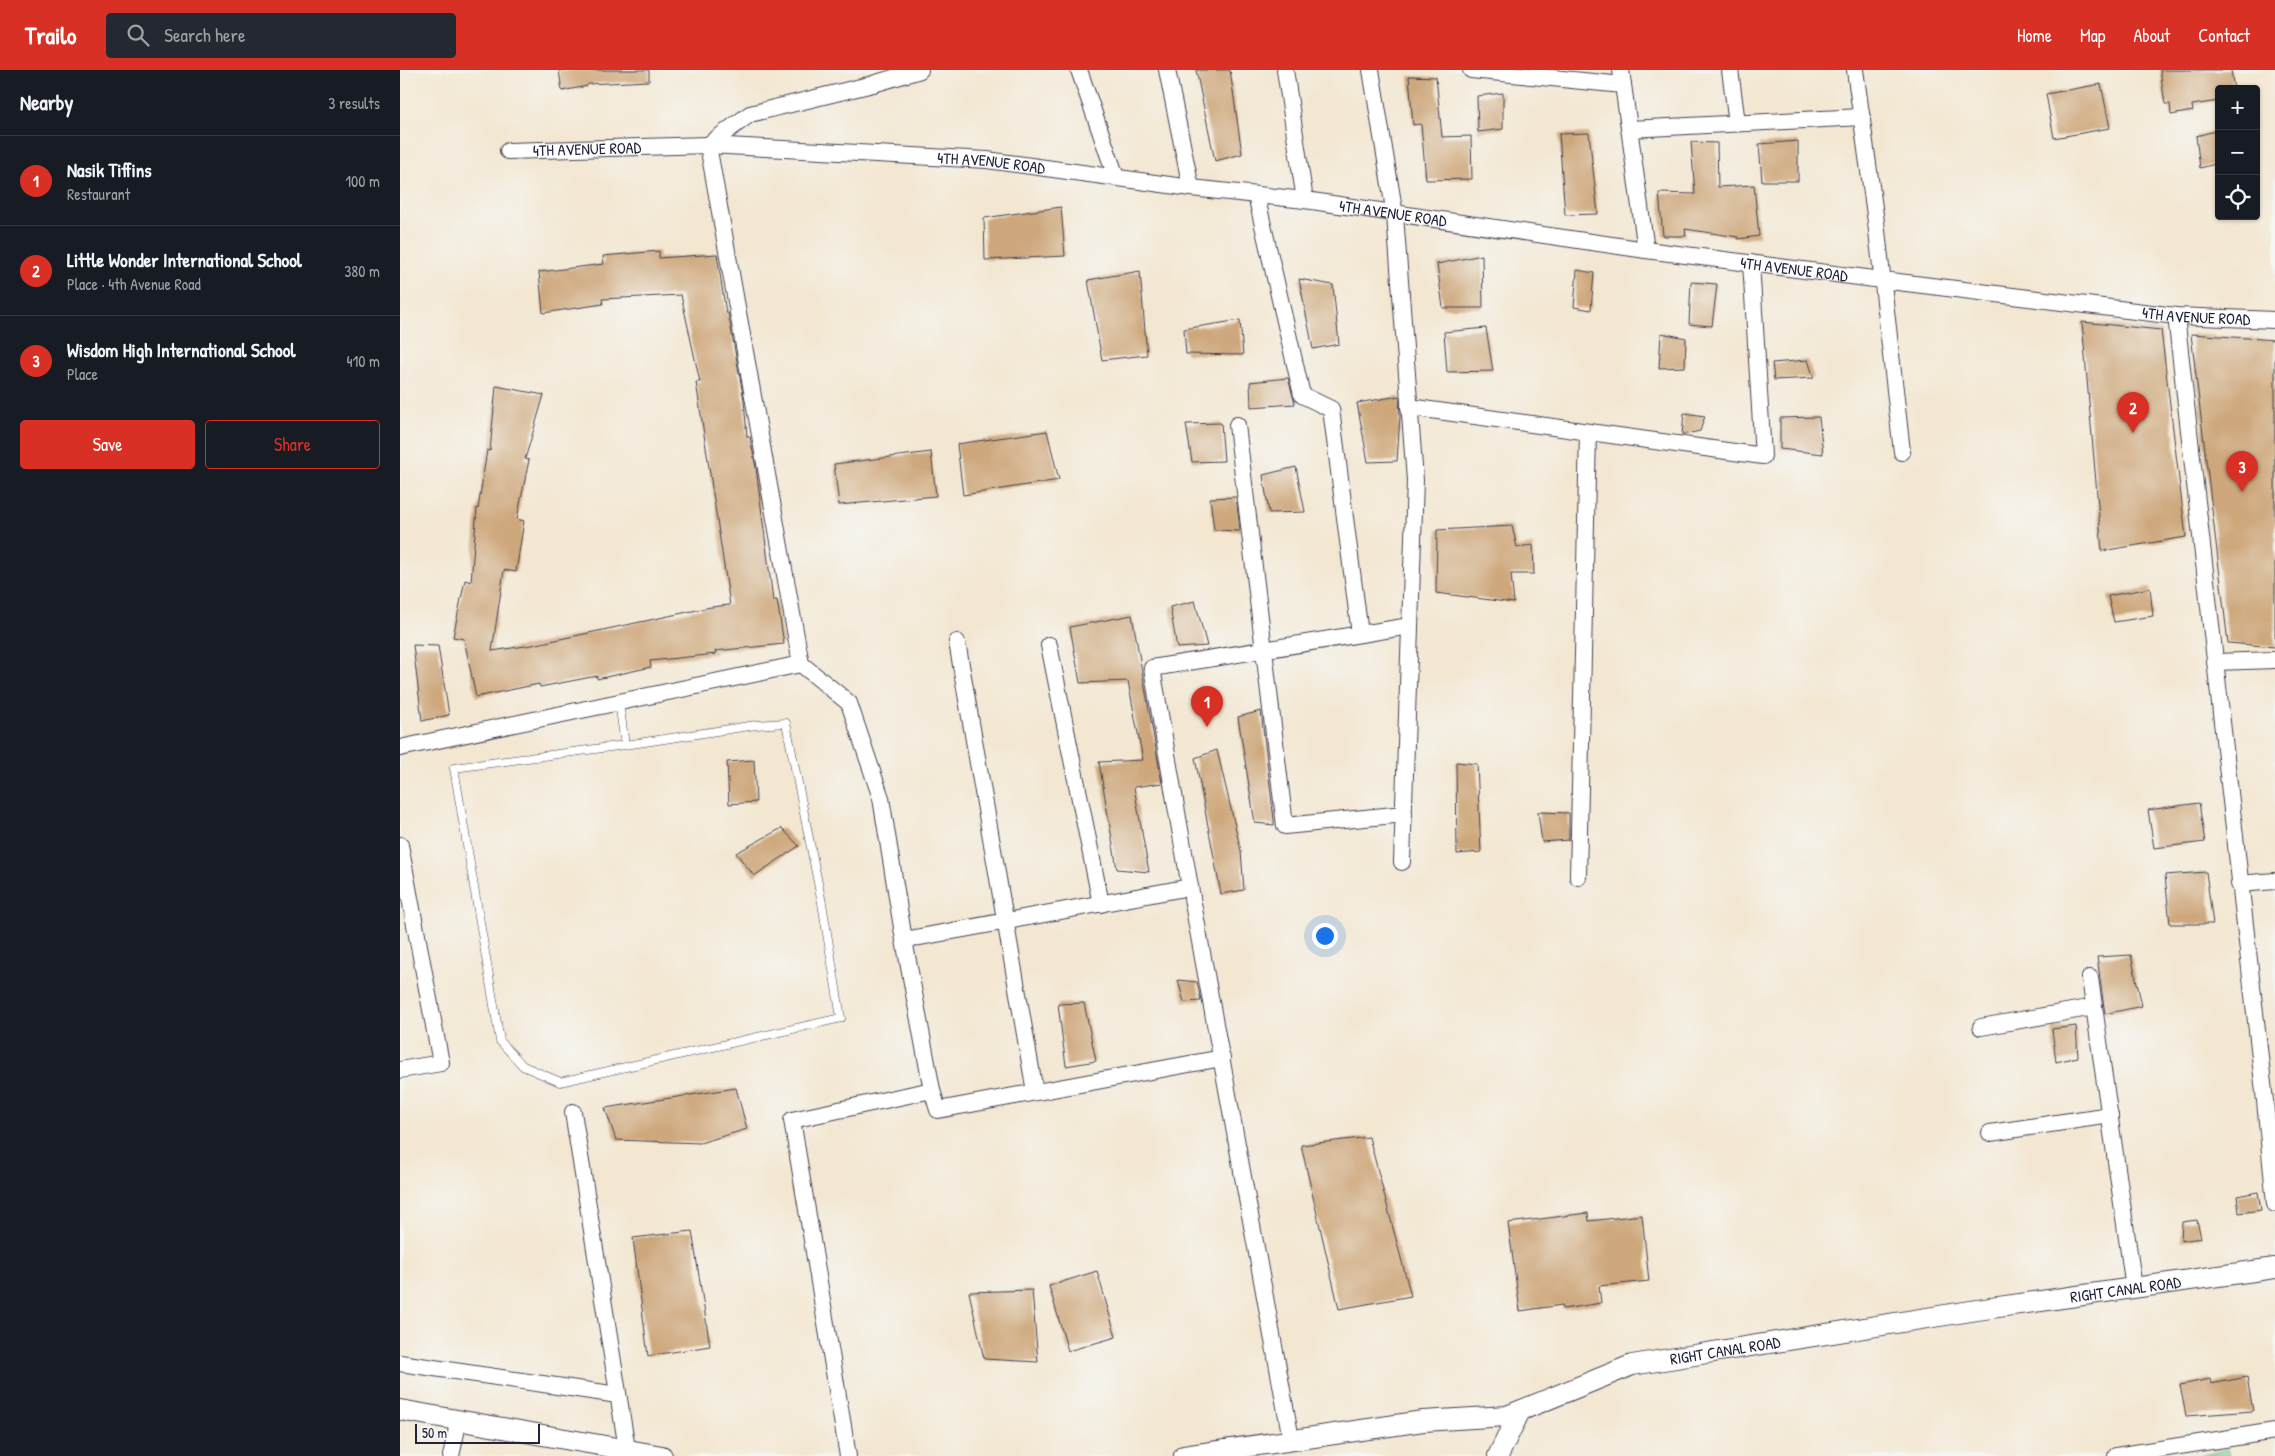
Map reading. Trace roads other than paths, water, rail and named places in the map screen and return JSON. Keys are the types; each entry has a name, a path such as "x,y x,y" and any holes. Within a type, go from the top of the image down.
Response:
{"street":[{"path":"920,70 873,84 750,114 708,145 801,664 849,703 881,798 904,940 932,1090 938,1110 1222,1058"},
{"path":"1079,70 1116,177"},
{"path":"1167,70 1191,188"},
{"path":"1285,70 1305,200"},
{"path":"1371,70 1394,215 1415,480 1402,862"},
{"path":"1472,70 1622,78 1646,250"},
{"path":"1730,70 1737,123"},
{"path":"1855,70 1902,452"},
{"path":"1629,128 1862,118"},
{"name":"4TH AVENUE ROAD","path":"508,151 708,145 987,160 1191,188 1305,200 1394,215 1646,250 1882,280 2176,316 2275,320"},
{"path":"1256,195 1302,395 1331,409 1360,634"},
{"path":"1410,407 1764,456 1751,263"},
{"path":"2176,316 2239,884 2270,1100 2275,1204"},
{"path":"1237,425 1285,826 1404,814"},
{"path":"1578,877 1588,432"},
{"path":"1291,1439 1152,668 1263,648 1410,626"},
{"path":"957,642 1034,1092"},
{"path":"1049,645 1101,904"},
{"path":"2215,662 2275,660"},
{"path":"400,748 801,664"},
{"path":"400,845 441,1063 400,1070"},
{"path":"2239,884 2275,881"},
{"path":"904,940 1190,887"},
{"path":"2090,978 2134,1288"},
{"path":"1981,1027 2094,1007"},
{"path":"848,1456 792,1120 932,1090"},
{"path":"573,1112 626,1453"},
{"path":"1990,1133 2110,1115"},
{"name":"RIGHT CANAL ROAD","path":"1184,1456 1423,1421 1507,1416 1632,1364 1967,1311 2275,1268"},
{"path":"400,1362 618,1395"},
{"path":"400,1410 458,1419 626,1453 662,1456"},
{"path":"1498,1456 1520,1411"},
{"path":"451,1456 458,1419"},
{"path":"2116,1456 2275,1430"}],"lane":[{"path":"619,702 625,745"},
{"path":"786,723 822,903 840,1018 560,1082 523,1066 500,1041 454,768 625,745 756,725 786,723"}],"place":[{"name":"Little Wonder International School","path":"2133,433"},
{"name":"Wisdom High International School","path":"2242,492"},
{"name":"Nasik Tiffins","path":"1207,727"}]}
